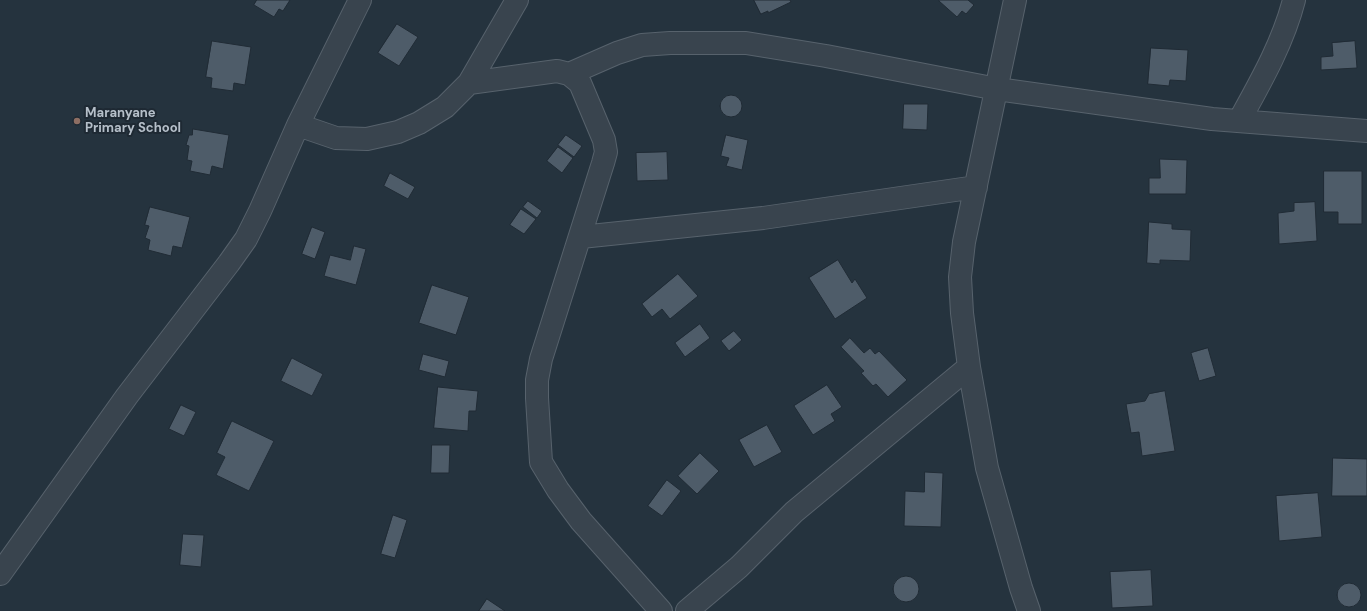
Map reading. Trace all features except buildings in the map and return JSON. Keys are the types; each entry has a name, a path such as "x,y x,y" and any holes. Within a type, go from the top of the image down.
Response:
{"street":[{"path":"0,574 127,396 234,257 260,211 298,125 360,0"},
{"path":"298,125 336,138 367,139 398,132 419,123 444,107 469,83 516,0"},
{"path":"1015,0 964,242 960,278 962,313 969,367 987,468 1021,588 1030,611"},
{"path":"1239,122 1261,82 1281,39 1294,0"},
{"path":"569,74 617,53 642,45 670,43 738,43 826,56 997,89 1239,122 1367,132"},
{"path":"469,83 557,71 569,74 580,83 604,140 606,152 581,238 541,359 537,380 541,462 558,490 581,521 661,611"},
{"path":"581,238 763,218 976,187"},
{"path":"687,611 739,567 794,512 969,367"}],"place":[{"name":"Maranyane Primary School","path":"77,121"}]}
